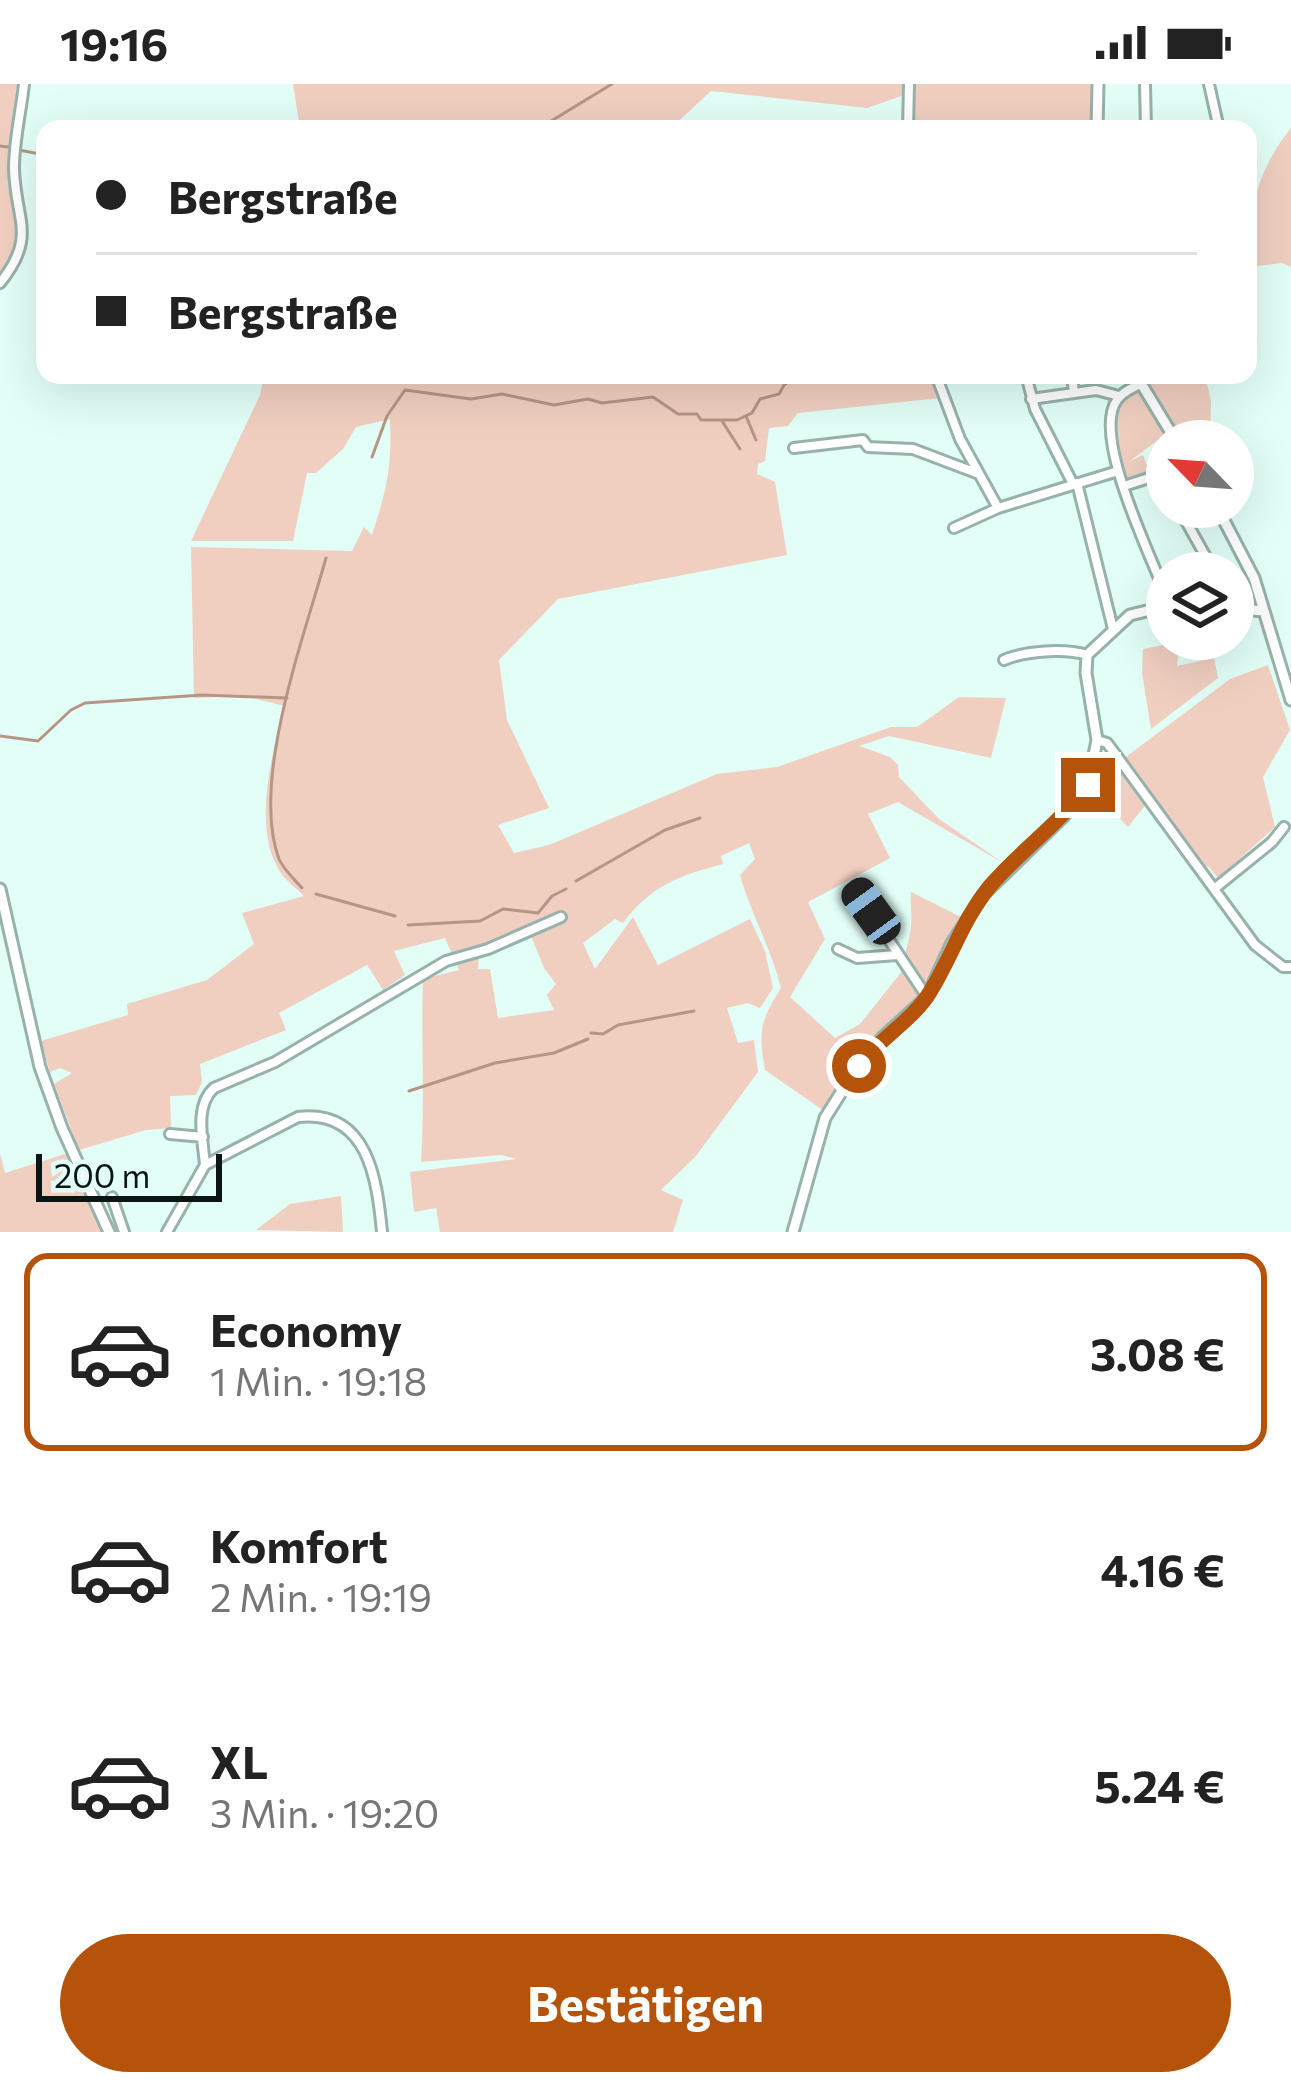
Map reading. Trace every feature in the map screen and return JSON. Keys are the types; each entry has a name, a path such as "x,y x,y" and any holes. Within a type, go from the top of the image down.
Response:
{"street":[{"path":"0,284 14,265 26,231 14,175 24,84"},
{"path":"908,120 909,84"},
{"path":"1096,120 1098,84"},
{"path":"1145,84 1146,120"},
{"path":"1209,84 1217,120"},
{"path":"939,384 960,440 998,508"},
{"path":"1028,384 1031,399 1075,484 1114,629"},
{"path":"1073,384 1074,393"},
{"path":"1132,384 1119,396 1110,433 1118,471 1148,552"},
{"path":"1141,384 1163,420"},
{"path":"1031,399 1096,390 1119,396"},
{"path":"794,448 863,440 868,446 913,449 979,474"},
{"path":"953,527 1118,471"},
{"path":"1124,486 1146,479"},
{"path":"1229,528 1244,555 1291,700"},
{"path":"793,1232 825,1118 870,1052 927,998 972,909 1088,785 1097,740 1087,655 1114,629 1146,609"},
{"path":"1254,610 1263,611"},
{"path":"1004,660 1017,655 1087,655"},
{"path":"1097,740 1107,743 1261,951 1283,967 1291,967"},
{"path":"1214,889 1284,827"},
{"path":"0,889 50,1098 109,1232"},
{"path":"855,889 927,998"},
{"path":"206,1165 203,1105 214,1088 275,1062 428,970 561,917"},
{"path":"838,950 857,958 897,955"},
{"path":"167,1232 206,1165 298,1117 337,1120 360,1143 373,1174 382,1232"},
{"path":"170,1134 203,1138"},
{"path":"112,1197 124,1232"}],"shaded area":[{"path":"0,84 18,84 11,179 20,225 17,249 0,272"},
{"path":"293,84 903,84 904,95 867,108 711,91 680,120 299,120"},
{"path":"912,84 1093,84 1092,120 912,120"},
{"path":"1291,128 1291,267 1282,263 1257,266 1257,191"},
{"path":"262,384 936,384 940,398 798,413 788,426 769,428 765,461 758,464 757,474 775,482 787,555 558,599 499,660 507,720 549,808 498,825 514,853 549,845 717,774 777,767 891,727 917,727 959,697 1006,698 991,758 889,736 859,746 890,757 898,765 899,777 939,819 1005,864 898,802 868,814 890,858 808,902 825,939 790,997 835,1038 860,1024 903,970 920,998 860,1059 824,1111 765,1070 762,1027 781,988 740,875 755,859 749,843 721,856 723,864 667,884 623,923 615,919 583,943 595,969 633,917 658,965 750,919 765,951 773,988 760,1008 748,1003 727,1008 738,1043 754,1040 758,1072 696,1156 661,1190 683,1200 673,1232 440,1232 436,1208 414,1212 410,1172 516,1159 501,1155 421,1162 423,979 459,970 445,938 394,951 405,975 383,990 367,965 279,1013 286,1030 200,1064 202,1082 196,1095 170,1096 171,1128 146,1130 79,1150 54,1084 72,1073 60,1068 50,1072 41,1041 128,1015 127,1004 207,980 254,944 242,913 304,896 283,876 268,838 267,792 285,706 244,696 194,698 191,547 352,551 364,527 372,535 381,504 389,465 390,419 356,427 343,449 316,473 307,473 293,541 191,541","holes":["531,936 556,984 547,995 554,1010 498,1018 490,969 478,969 479,951"]},
{"path":"1147,384 1207,384 1211,420 1170,420"},
{"path":"1134,391 1145,398 1159,420 1146,420 1146,449 1130,461 1143,455 1146,475 1129,481 1115,445 1117,404"},
{"path":"1143,649 1146,660 1178,660 1177,666 1214,660 1218,678 1151,729"},
{"path":"1268,665 1290,730 1263,777 1275,827 1218,878 1208,866 1202,868 1123,759 1230,679"},
{"path":"1114,756 1147,803 1128,827 1089,787 1097,769"},
{"path":"911,892 961,917 927,988 906,962"},
{"path":"0,1153 5,1173 68,1153 103,1232 0,1232"},
{"path":"341,1196 343,1232 256,1230 290,1204"}],"waterway":[{"path":"553,120 612,84"},
{"path":"0,146 8,147"},
{"path":"19,150 36,153"},
{"path":"372,457 387,416 405,390 471,399 502,394 554,405 653,397 678,414 697,414 701,420 737,420 752,413 760,399 779,394 785,384"},
{"path":"746,416 756,440"},
{"path":"722,421 740,449"},
{"path":"302,888 279,859 271,791 283,709 326,558"},
{"path":"0,736 38,741 85,703 202,695 287,698"},
{"path":"576,881 665,830 700,818"},
{"path":"408,925 480,921 503,909 538,913 552,896 566,889"},
{"path":"316,894 395,916"},
{"path":"591,1033 694,1011"},
{"path":"409,1091 495,1063 554,1053 588,1039"}],"route":[{"path":"859,1066 927,998 952,943 983,895 1088,785"}]}
